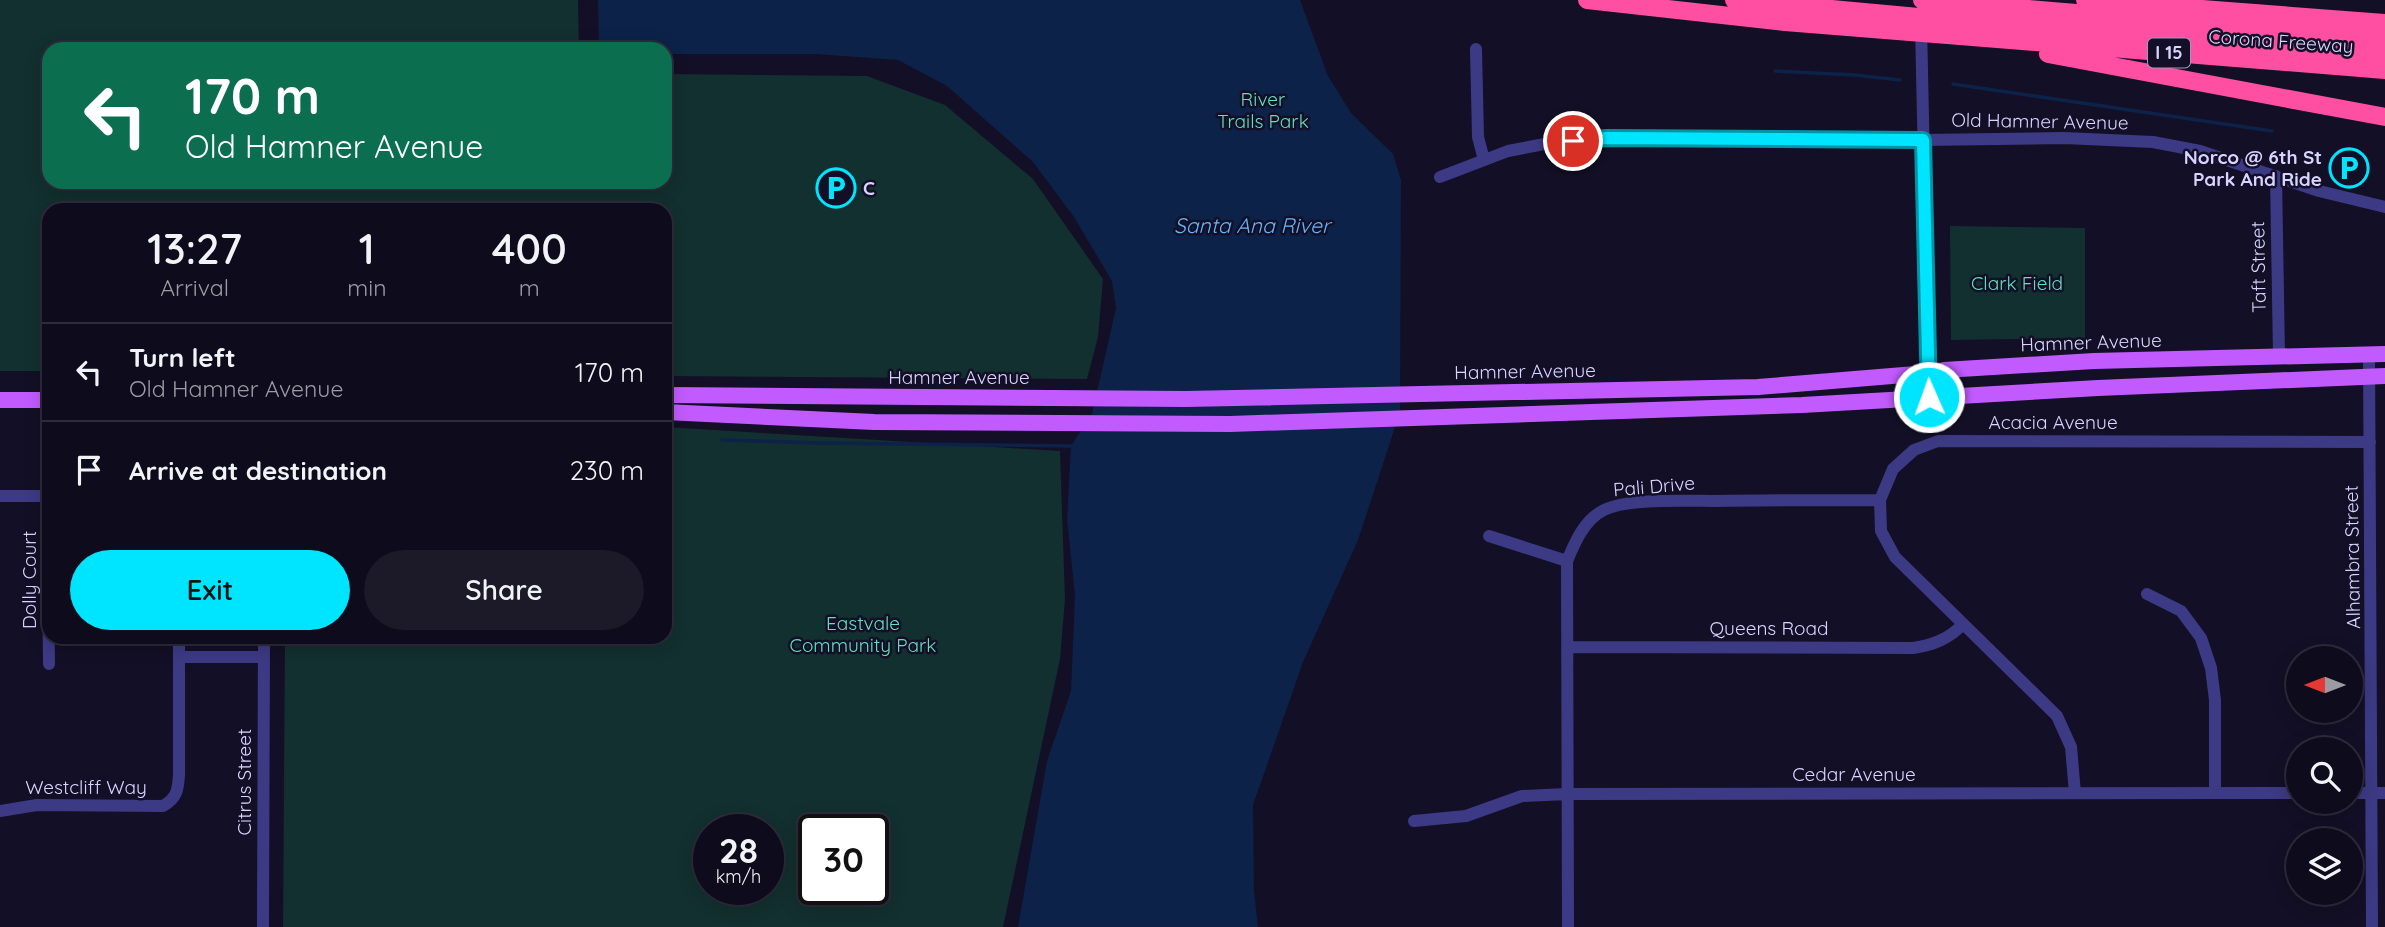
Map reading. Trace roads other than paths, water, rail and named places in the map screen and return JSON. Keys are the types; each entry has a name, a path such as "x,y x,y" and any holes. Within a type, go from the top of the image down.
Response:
{"highway":[{"name":"Corona Freeway","path":"1587,0 1785,22 2385,70"},
{"path":"1734,0 2385,54"},
{"path":"1922,0 2385,39"},
{"name":"Corona Freeway","path":"2085,0 2385,23"},
{"path":"1952,36 2385,117"}],"main road":[{"name":"Hamner Avenue","path":"672,395 1186,399 1758,387 1944,370 2094,361 2377,354"},
{"path":"672,412 874,422 1230,424 1802,405 2377,376"},
{"path":"0,400 42,400"}],"street":[{"path":"1922,0 1921,66 1929,397"},
{"path":"1476,49 1478,137 1483,160"},
{"name":"Old Hamner Avenue","path":"1440,177 1508,151 1555,142 1607,138 2064,138 2153,142 2200,152 2319,191 2385,207"},
{"name":"Taft Street","path":"2276,176 2279,356"},
{"name":"Alhambra Street","path":"2372,927 2379,793 2370,442 2377,354"},
{"name":"Acacia Avenue","path":"2075,793 2071,747 2057,716 1895,557 1881,531 1880,500 1893,470 1914,450 1938,442 2370,442"},
{"path":"0,496 42,496"},
{"name":"Pali Drive","path":"1568,927 1567,561 1581,531 1602,511 1618,505 1678,500 1880,500"},
{"path":"1489,536 1567,561"},
{"path":"2147,594 2182,611 2201,638 2214,700 2214,793"},
{"name":"Queens Road","path":"1567,647 1913,648 1931,645 1954,633 1963,624"},
{"name":"Dolly Court","path":"48,644 48,664"},
{"path":"179,644 179,657 264,657"},
{"name":"Citrus Street","path":"263,927 264,644"},
{"name":"Westcliff Way","path":"0,811 37,805 163,806 172,801 178,792 179,775 179,657"},
{"name":"Cedar Avenue","path":"1414,821 1466,816 1522,796 1567,794 2286,793"}],"water":[{"name":"Santa Ana River","path":"598,0 1300,0 1328,76 1351,113 1393,154 1401,180 1400,412 1358,540 1303,662 1253,805 1254,891 1258,927 1018,927 1047,761 1071,691 1075,596 1067,519 1071,446 1092,414 1116,308 1112,281 1074,217 1033,162 947,86 898,60 816,54 672,54 672,42 599,42"}],"waterway":[{"path":"1775,71 1900,80"},
{"path":"1953,84 2272,131"},
{"path":"722,440 1074,446"}],"place":[{"name":"Norco @ 6th St Park And Ride","path":"2349,168"},
{"name":"C","path":"836,188"}],"park label":[{"name":"River Trails Park","path":"1263,110"},
{"name":"Clark Field","path":"2017,283"},
{"name":"Eastvale Community Park","path":"863,634"}]}
